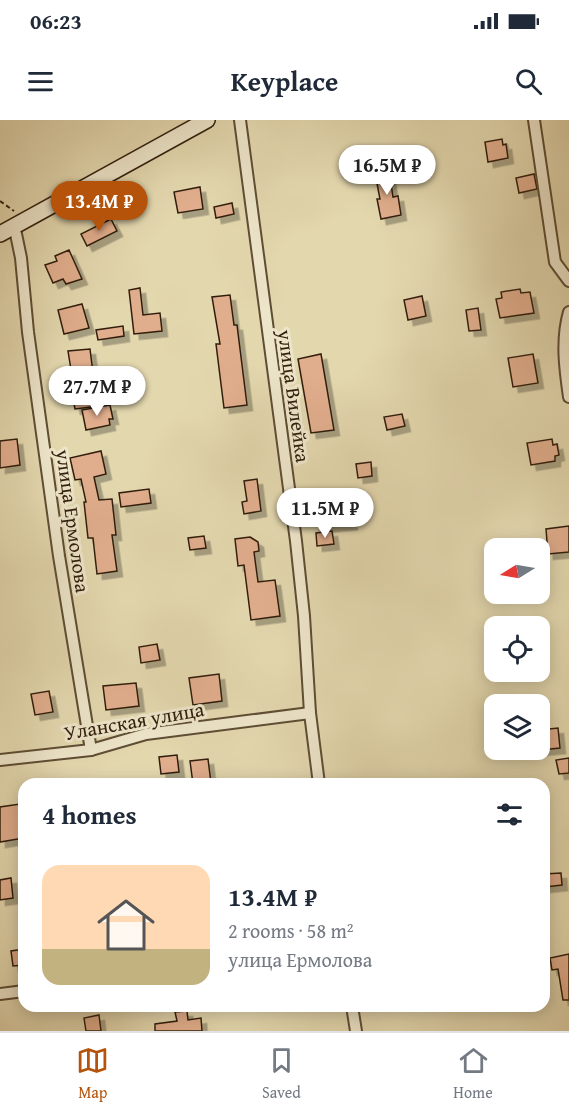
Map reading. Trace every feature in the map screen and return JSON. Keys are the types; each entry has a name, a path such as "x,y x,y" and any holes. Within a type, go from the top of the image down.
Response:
{"street":[{"path":"6,231 207,120"},
{"name":"улица Вилейка","path":"240,120 296,541 304,616 310,713 318,778"},
{"path":"534,120 555,262 569,281"},
{"name":"улица Ермолова","path":"6,231 16,234 21,258 28,332 58,544 91,750"},
{"path":"569,312 566,322 564,361 569,397"},
{"name":"Уланская улица","path":"0,760 91,750 146,734 310,713"},
{"path":"0,994 18,992"},
{"path":"353,1012 356,1031"}],"building":[{"path":"502,139 503,145 506,144 508,158 488,162 485,142"},
{"path":"389,170 393,197 398,196 401,215 381,219 375,173"},
{"path":"534,174 537,189 519,193 516,178"},
{"path":"200,187 203,209 178,213 174,192"},
{"path":"232,203 234,214 216,218 214,207"},
{"path":"111,219 117,231 87,246 81,234"},
{"path":"69,250 82,279 66,284 63,279 53,283 45,265 57,261 55,256"},
{"path":"140,288 143,315 160,313 162,331 134,334 129,290"},
{"path":"520,289 521,293 530,292 534,313 500,318 496,299 502,298 501,292"},
{"path":"230,295 234,325 237,325 247,405 224,408 216,344 220,344 212,297"},
{"path":"422,296 426,316 408,320 404,300"},
{"path":"82,304 89,328 64,334 58,310"},
{"path":"478,308 481,330 469,331 466,310"},
{"path":"123,326 124,336 98,340 96,330"},
{"path":"90,349 93,373 72,376 68,351"},
{"path":"321,354 334,430 311,433 298,359"},
{"path":"533,354 538,383 513,387 508,358"},
{"path":"89,397 91,407 75,409 73,399"},
{"path":"110,405 113,419 109,419 110,425 86,430 82,410"},
{"path":"402,414 405,426 387,430 384,417"},
{"path":"17,439 20,465 0,468 0,441"},
{"path":"552,439 553,445 557,444 559,455 555,456 555,461 531,465 527,443"},
{"path":"101,451 106,474 94,477 99,500 112,499 116,535 112,535 117,571 97,574 93,538 88,538 84,502 86,502 81,479 75,480 70,458"},
{"path":"371,462 372,476 358,478 356,464"},
{"path":"257,479 261,511 244,514 242,502 247,501 244,481"},
{"path":"149,489 151,503 121,507 119,493"},
{"path":"349,499 352,524 324,527 321,502"},
{"path":"569,526 569,552 550,554 550,538 547,538 546,529"},
{"path":"332,531 334,544 317,546 316,533"},
{"path":"204,536 206,548 190,550 188,538"},
{"path":"250,537 258,542 259,551 254,552 258,582 275,580 280,616 251,620 244,565 238,566 235,539"},
{"path":"157,644 160,660 141,663 139,647"},
{"path":"219,674 222,701 193,705 189,678"},
{"path":"136,683 139,706 106,710 103,686"},
{"path":"49,691 53,712 35,715 31,694"},
{"path":"558,728 560,748 550,749 550,729"},
{"path":"177,755 179,772 161,774 159,757"},
{"path":"569,758 569,773 559,774 556,760"},
{"path":"208,759 210,778 192,778 190,761"},
{"path":"18,804 18,839 0,842 0,807"},
{"path":"561,873 562,885 550,886 550,874"},
{"path":"11,878 13,898 0,900 0,880"},
{"path":"18,950 18,966 13,966 11,951"},
{"path":"569,954 569,1000 563,1000 558,969 552,970 550,958"},
{"path":"175,1012 187,1012 188,1020 201,1018 202,1031 155,1031 155,1024 177,1021"},
{"path":"99,1015 101,1031 86,1031 84,1018"}]}
